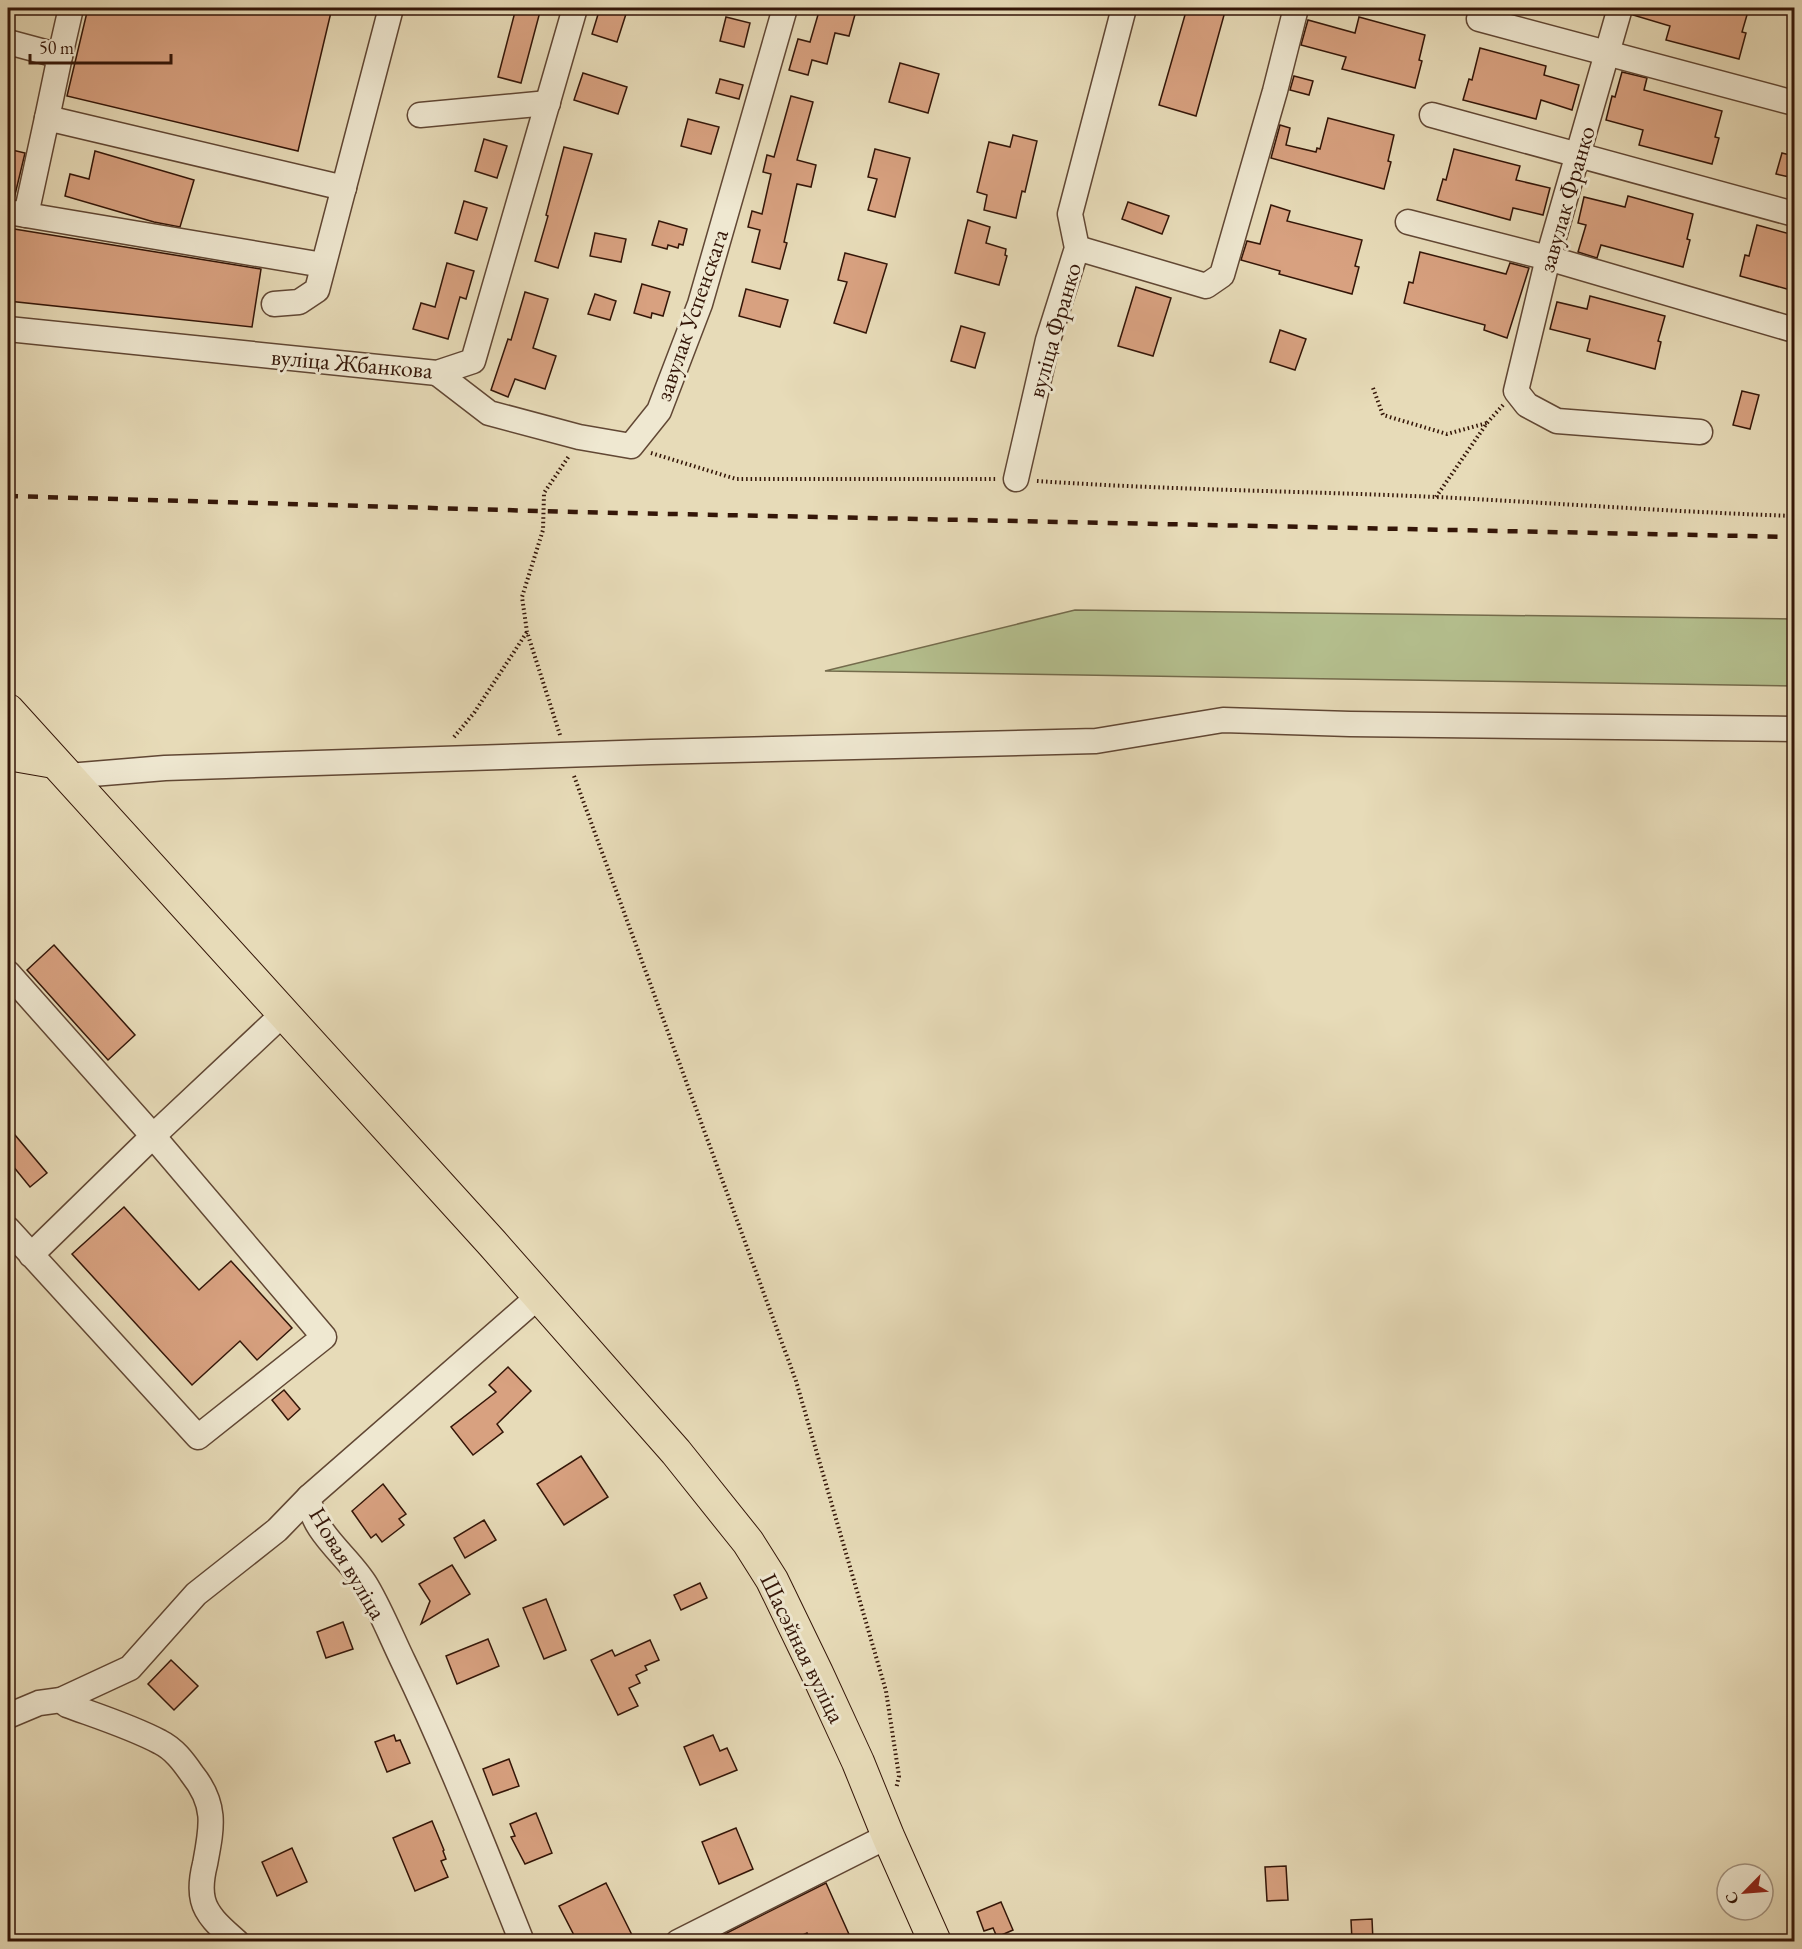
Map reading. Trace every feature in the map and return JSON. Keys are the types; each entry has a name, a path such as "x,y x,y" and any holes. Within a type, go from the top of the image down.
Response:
{"main road":[{"name":"Шасэйная вуліца","path":"8,710 539,1296 676,1452 741,1533 772,1580 858,1762 935,1941"},
{"path":"8,754 61,769"}],"street":[{"path":"71,8 47,118 17,213 324,265"},
{"path":"274,304 299,302 317,290 391,8"},
{"name":"вуліца Жбанкова","path":"8,329 437,373 473,361 575,8"},
{"name":"завулак Успенскага","path":"631,446 659,411 700,304 785,8"},
{"name":"вуліца Франко","path":"1016,479 1048,340 1077,248 1070,214 1124,8"},
{"path":"1077,248 1206,286 1222,275 1275,91 1296,8"},
{"name":"завулак Франко","path":"1516,391 1548,258 1620,8"},
{"path":"1479,19 1794,103"},
{"path":"8,42 60,56"},
{"path":"420,115 548,103"},
{"path":"1432,115 1794,214"},
{"path":"47,118 344,188"},
{"path":"1408,222 1548,258 1794,330"},
{"path":"437,373 489,413 579,436 631,446"},
{"path":"1516,391 1527,405 1557,421 1700,432"},
{"path":"61,769 165,768 567,754 1096,741 1223,720 1350,724 1794,729"},
{"path":"8,973 153,1136 324,1337 198,1437 8,1229"},
{"path":"31,1255 283,1014"},
{"name":"Новая вуліца","path":"522,1941 420,1695 368,1588 355,1567 320,1528 312,1514 309,1497 539,1296"},
{"path":"8,1716 39,1703 61,1700 130,1668 196,1594 277,1530 309,1497"},
{"path":"61,1700 67,1705 161,1742 179,1756 195,1777 206,1794 211,1808 212,1822 202,1876 203,1902 215,1921 237,1941"},
{"path":"678,1941 888,1836"}],"path":[{"path":"1373,388 1383,415 1447,434 1487,423"},
{"path":"1436,497 1487,423 1516,391"},
{"path":"579,436 573,451 544,493 543,530 522,597 527,632 567,754 796,1381 886,1691 898,1776 895,1796"},
{"path":"631,446 736,479 1016,479 1121,487 1436,497 1654,511 1794,516"},
{"path":"437,759 474,712 527,632"}],"green space":[{"path":"1075,610 1794,619 1794,686 825,671"}],"building":[{"path":"88,8 332,8 298,151 67,96"},
{"path":"516,8 541,8 521,83 498,77"},
{"path":"600,8 626,14 617,42 592,34"},
{"path":"820,8 844,8 856,11 849,36 835,33 827,64 812,60 808,75 789,70 798,39 810,42"},
{"path":"1187,8 1226,8 1196,116 1159,105"},
{"path":"1634,8 1749,8 1742,32 1746,33 1739,59 1666,40 1670,26 1633,15"},
{"path":"726,17 750,23 744,47 720,41"},
{"path":"1359,17 1425,35 1419,60 1422,61 1415,88 1342,69 1346,57 1301,45 1308,20 1355,33"},
{"path":"1480,48 1546,66 1544,75 1579,85 1572,110 1541,100 1536,119 1463,100 1469,79 1472,80"},
{"path":"900,63 939,74 928,113 889,102"},
{"path":"1622,72 1647,78 1644,90 1722,111 1715,137 1719,138 1712,164 1639,145 1643,130 1606,120 1612,96 1615,97"},
{"path":"583,73 627,87 618,114 574,100"},
{"path":"1294,76 1313,81 1309,95 1290,90"},
{"path":"720,79 743,85 739,99 716,93"},
{"path":"791,96 813,102 797,160 816,165 811,187 797,184 780,269 752,262 760,230 748,227 752,211 762,214 771,174 763,172 767,155 774,157"},
{"path":"1328,118 1394,135 1388,161 1391,162 1384,189 1271,158 1280,125 1290,128 1286,145 1316,152 1317,148 1320,149"},
{"path":"688,119 719,127 711,154 681,146"},
{"path":"1013,135 1037,141 1025,192 1022,191 1016,218 984,210 987,195 977,192 989,142 1010,147"},
{"path":"484,139 507,146 497,178 475,171"},
{"path":"564,147 592,154 558,268 535,261"},
{"path":"8,149 25,153 14,199 8,198"},
{"path":"875,149 910,158 895,217 868,210 877,179 868,177"},
{"path":"1454,149 1520,166 1516,180 1550,188 1543,215 1513,208 1510,220 1437,200 1443,179 1446,180"},
{"path":"95,151 194,180 180,227 154,222 65,196 70,174 89,179"},
{"path":"1782,153 1794,156 1794,178 1776,174"},
{"path":"1628,196 1693,214 1687,239 1690,240 1683,267 1601,245 1597,258 1578,252 1586,225 1578,223 1584,197 1625,207"},
{"path":"464,201 487,208 477,240 455,233"},
{"path":"1128,202 1169,216 1162,234 1122,219"},
{"path":"1271,205 1290,211 1287,221 1362,240 1355,266 1359,267 1352,294 1279,274 1280,271 1241,260 1247,241 1260,244"},
{"path":"968,220 990,227 986,243 1006,249 1005,255 1007,256 999,285 955,273"},
{"path":"659,221 687,229 683,245 679,244 678,248 668,245 667,249 652,245"},
{"path":"1757,225 1794,235 1794,291 1740,276 1745,255 1749,256"},
{"path":"8,228 261,269 252,327 8,301"},
{"path":"595,233 626,239 621,262 590,256"},
{"path":"1420,252 1506,274 1510,263 1529,268 1507,338 1484,330 1485,325 1404,303 1409,282 1413,283"},
{"path":"845,253 887,264 866,333 834,323 847,282 838,280"},
{"path":"447,263 474,271 466,299 460,297 448,339 413,329 421,303 435,307"},
{"path":"642,284 670,292 663,316 652,313 651,318 634,313"},
{"path":"1136,287 1171,298 1153,356 1118,346"},
{"path":"746,289 788,300 780,327 739,316"},
{"path":"525,292 548,299 533,348 556,356 545,389 515,379 508,397 491,390 508,339 511,340"},
{"path":"595,294 616,301 610,320 588,314"},
{"path":"1590,296 1665,316 1658,341 1661,342 1655,369 1587,351 1590,339 1550,329 1557,302 1587,309"},
{"path":"961,326 985,333 975,368 951,361"},
{"path":"1280,330 1306,339 1295,370 1270,362"},
{"path":"1742,391 1759,395 1750,429 1733,425"},
{"path":"54,945 135,1035 108,1060 27,970"},
{"path":"15,1135 47,1173 30,1187 8,1160 8,1142"},
{"path":"124,1207 199,1290 231,1261 292,1328 257,1360 240,1341 192,1385 72,1254"},
{"path":"508,1367 531,1391 497,1424 503,1432 473,1455 451,1427 496,1392 489,1385"},
{"path":"284,1390 300,1409 288,1420 272,1400"},
{"path":"581,1456 608,1497 564,1525 537,1484"},
{"path":"383,1484 406,1514 399,1519 404,1525 382,1542 376,1534 371,1538 352,1511"},
{"path":"484,1520 496,1540 465,1558 454,1538"},
{"path":"452,1565 470,1594 421,1624 430,1601 419,1584"},
{"path":"700,1583 707,1598 681,1610 674,1595"},
{"path":"546,1599 566,1650 544,1659 523,1608"},
{"path":"343,1622 353,1649 326,1658 317,1632"},
{"path":"488,1639 499,1666 457,1684 446,1656"},
{"path":"650,1640 659,1660 645,1666 647,1670 636,1675 640,1683 629,1688 638,1706 618,1715 591,1660 612,1650 615,1656"},
{"path":"171,1660 198,1686 174,1710 148,1684"},
{"path":"394,1735 396,1741 400,1740 410,1763 387,1772 375,1742"},
{"path":"713,1735 720,1751 727,1748 737,1770 700,1785 684,1747"},
{"path":"509,1759 519,1786 493,1795 483,1769"},
{"path":"536,1813 552,1853 525,1864 511,1837 515,1836 510,1824"},
{"path":"432,1821 444,1850 446,1859 441,1861 448,1877 415,1891 393,1838"},
{"path":"736,1828 753,1869 719,1884 702,1842"},
{"path":"292,1848 307,1882 277,1896 262,1862"},
{"path":"1286,1866 1288,1900 1267,1901 1265,1867"},
{"path":"606,1883 635,1941 577,1941 559,1906"},
{"path":"826,1883 852,1941 811,1941 807,1933 790,1941 711,1941"},
{"path":"1001,1902 1013,1930 997,1937 993,1928 984,1931 977,1912"},
{"path":"1372,1919 1373,1941 1352,1941 1351,1920"}],"railway":[{"path":"8,496 575,512 1794,537"}]}
